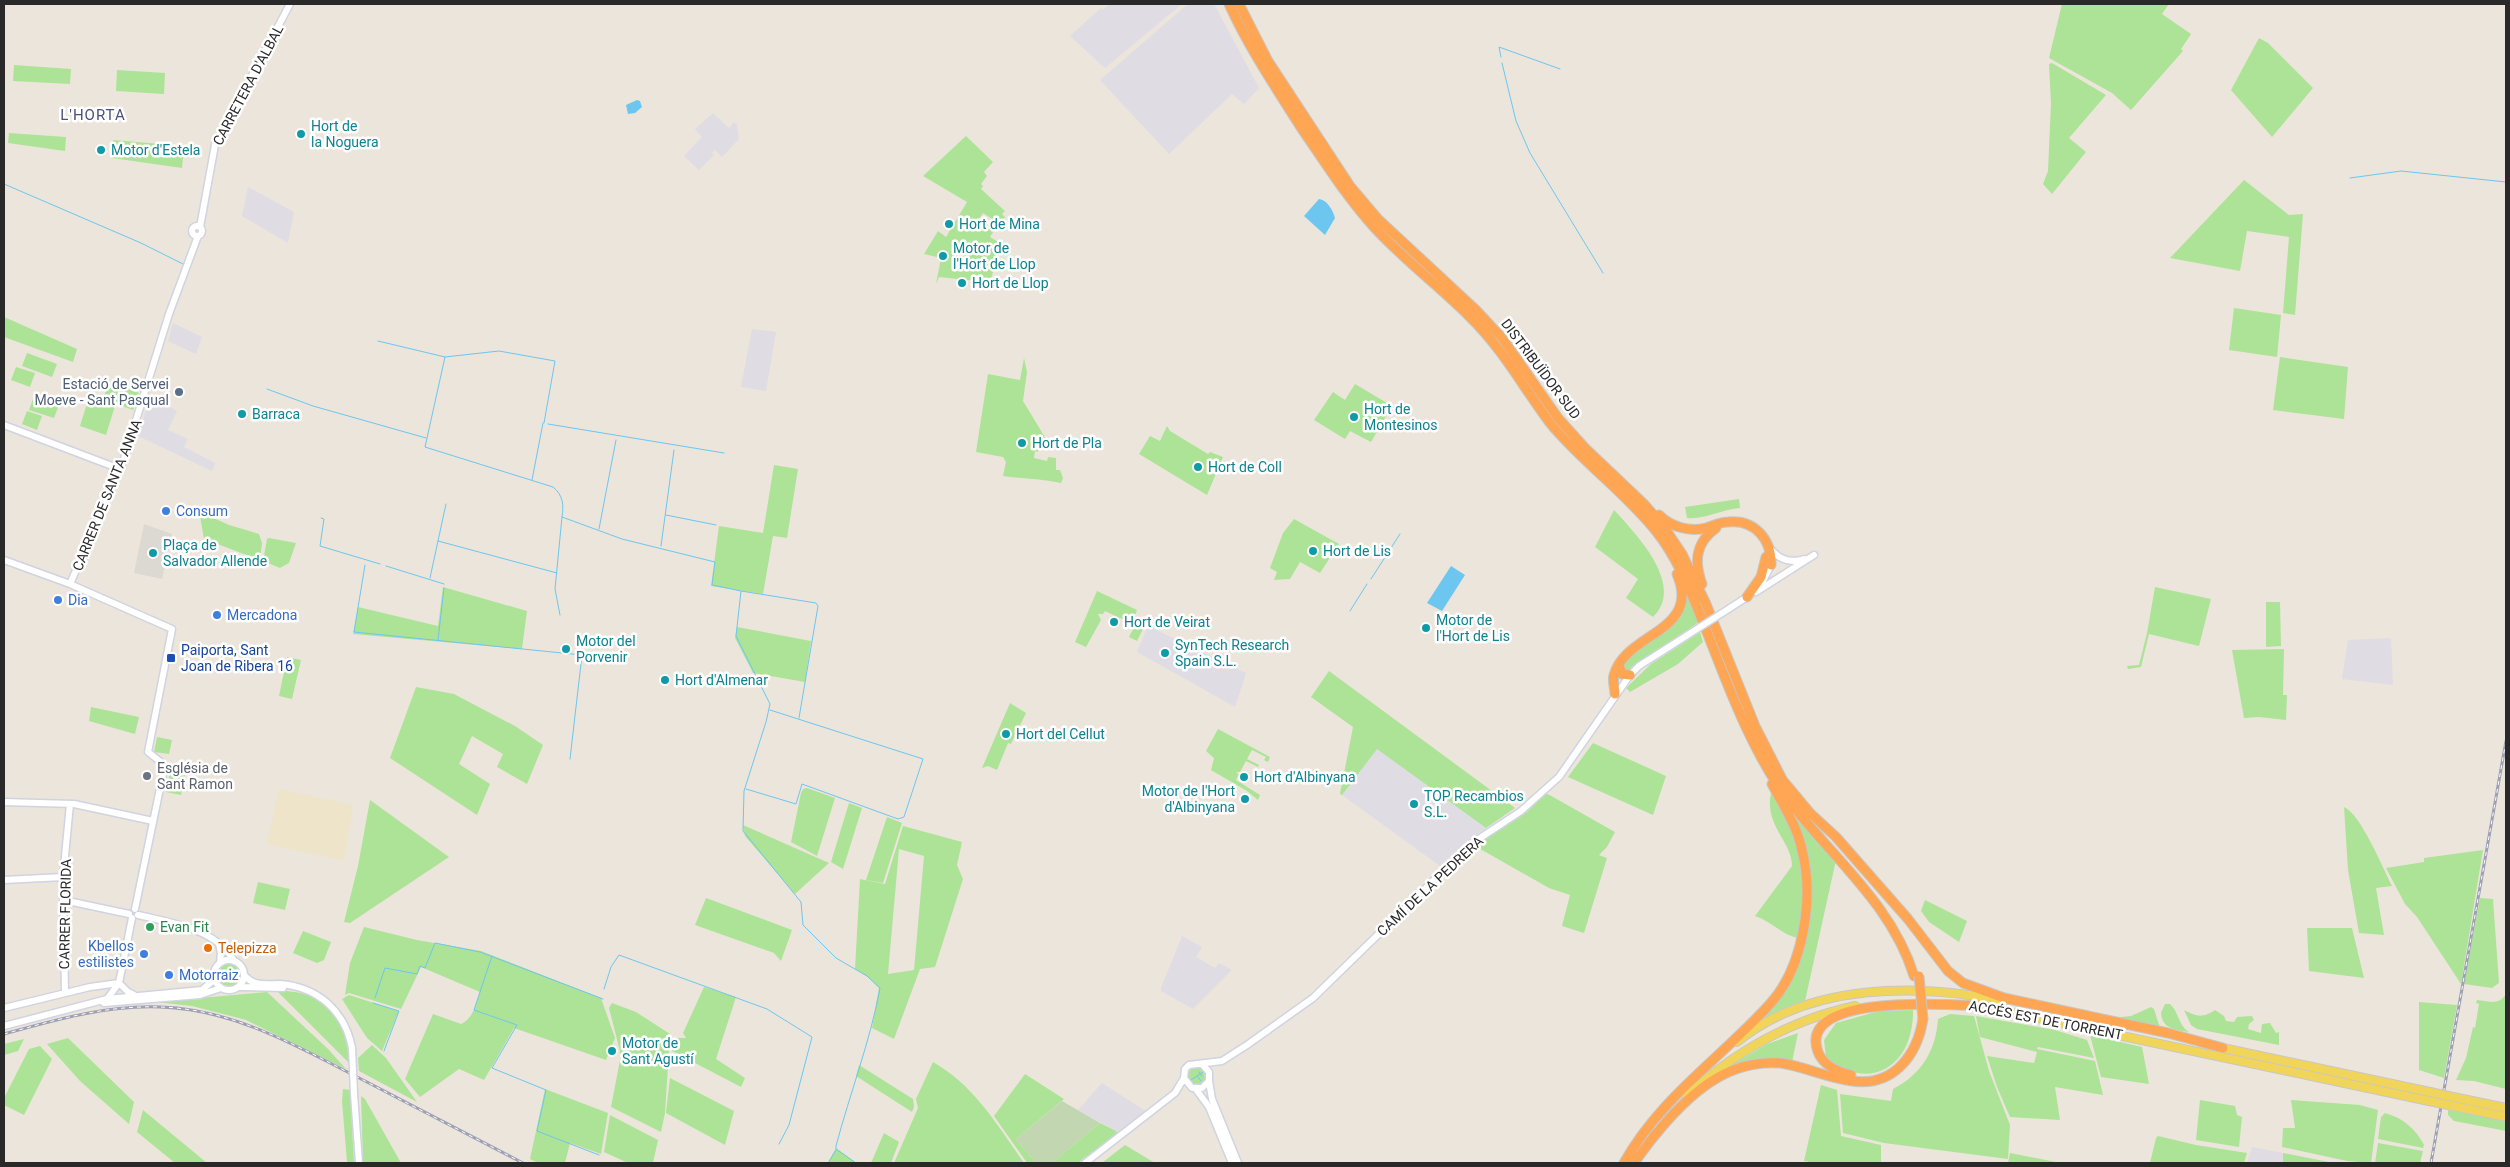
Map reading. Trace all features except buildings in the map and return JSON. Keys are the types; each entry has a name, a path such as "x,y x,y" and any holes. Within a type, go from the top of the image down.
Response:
{"highway":[{"name":"DISTRIBUÏDOR SUD","path":"1229,4 1261,66 1344,193 1374,228 1471,317 1496,345 1550,422 1579,454 1638,510 1658,532 1675,560 1721,666"},
{"name":"DISTRIBUÏDOR SUD","path":"1239,4 1268,61 1350,186 1378,219 1476,310 1502,338 1558,418 1585,448 1644,504 1664,527 1682,554 1706,604 1755,726 1780,776"},
{"path":"1245,4 1258,32 1301,110"},
{"path":"1585,448 1616,472 1663,518 1680,528 1700,530 1729,521 1744,523 1758,530 1769,547 1771,565"},
{"path":"1615,694 1613,678 1618,665 1635,646 1668,625 1678,611 1680,602 1680,580 1672,562 1638,510"},
{"path":"1706,604 1706,596 1696,561 1700,544 1711,532 1722,526 1739,526 1750,530 1761,543 1766,560 1761,577 1752,593"},
{"path":"1618,665 1622,674 1630,675"},
{"path":"1721,666 1753,742 1768,770 1795,808 1876,902 1891,924 1917,976"},
{"path":"1624,1163 1654,1118 1671,1099 1772,1003 1789,974 1800,945 1807,914 1807,878 1802,849 1790,818 1750,744 1721,666"},
{"path":"1634,1163 1690,1098 1715,1078 1752,1065 1780,1063 1853,1081 1872,1081 1894,1073 1908,1060 1918,1044 1920,1019 1917,976 1908,943 1880,898 1797,802 1780,776"},
{"path":"1780,776 1810,813 1836,837 1908,919 1948,971 1963,983 2004,998 2168,1033 2223,1048"},
{"path":"1920,1019 1912,1044 1904,1058 1893,1068 1871,1077 1841,1073 1826,1062 1817,1046 1818,1032 1823,1024 1835,1014 1890,1005 1981,1006"}],"main road":[{"name":"ACCÉS EST DE TORRENT","path":"1671,1099 1741,1038 1787,1012 1827,998 1864,992 1898,990 1941,991 1982,997 2506,1108"},
{"name":"ACCÉS EST DE TORRENT","path":"1634,1163 1661,1124 1687,1095 1714,1071 1749,1047 1789,1027 1832,1011 1864,1004 1898,1001 1940,1001 1981,1006 2506,1118"}],"street":[{"name":"CARRETERA D'ALBAL","path":"151,376 169,314 196,237 192,230 199,226 218,138 290,4"},
{"name":"CARRER DE SANTA ANNA","path":"70,584 120,470 151,376"},
{"path":"4,425 120,470"},
{"path":"1750,530 1764,542 1773,570 1785,574"},
{"path":"1752,593 1764,579 1771,565 1782,559 1769,547"},
{"name":"CAMÍ DE LA PEDRERA","path":"1202,1064 1222,1060 1248,1045 1312,998 1471,844 1521,810 1559,777 1615,694 1630,675 1645,662 1814,555 1797,561 1782,559"},
{"path":"4,560 70,584 172,629 148,752 163,766 119,983 107,999"},
{"path":"4,802 70,804 153,821"},
{"name":"CARRER FLORIDA","path":"65,993 63,877 70,804"},
{"path":"4,880 63,877"},
{"path":"63,900 189,927 224,947 234,961 242,968 244,975 240,987"},
{"path":"219,944 221,953 220,963 215,970 215,979 221,988"},
{"path":"220,963 234,961"},
{"path":"244,975 254,983 295,988 314,993 326,1001 342,1019 352,1048 359,1163"},
{"path":"4,1026 107,999 202,990 215,979"},
{"path":"4,1008 65,993 119,983"},
{"path":"119,983 135,996"},
{"path":"73,1008 200,994 221,988 232,990 240,987 295,988"},
{"name":"CAMÍ DE LA PEDRERA","path":"1209,1079 1222,1060"},
{"path":"1085,1163 1175,1093 1184,1078 1184,1072 1189,1065 1197,1062 1207,1068 1212,1099 1238,1163"},
{"path":"1184,1078 1209,1107 1232,1163"},
{"path":"1175,1093 1192,1088 1202,1088 1209,1079"}],"shaded area":[{"path":"1109,4 1182,4 1105,68 1070,36 1101,8 1104,9"},
{"path":"1188,4 1214,4 1259,88 1244,104 1232,94 1169,154 1100,80"},
{"path":"713,113 729,128 734,122 737,125 739,139 722,157 715,150 712,153 714,155 699,170 684,156 702,137 695,129"},
{"path":"248,187 294,212 288,243 242,216"},
{"path":"173,323 202,337 196,354 168,341"},
{"path":"752,329 776,332 766,391 741,387"},
{"path":"150,397 177,411 168,430 188,439 184,447 215,463 212,471 138,436"},
{"name":"Plaça de Salvador Allende","path":"144,524 172,534 162,579 134,573"},
{"path":"1148,626 1246,673 1235,707 1137,652"},
{"path":"2391,638 2393,685 2342,679 2348,640"},
{"name":"TOP Recambios S.L.","path":"1377,748 1486,828 1465,843 1440,866 1342,795"},
{"path":"279,789 353,805 344,861 267,844"},
{"path":"1182,936 1202,947 1196,957 1215,968 1219,963 1232,970 1193,1009 1161,991"},
{"path":"1102,1083 1147,1112 1118,1135 1116,1131 1078,1110"},
{"path":"2252,1147 2283,1153 2283,1163 2247,1163"}],"green space":[{"path":"2062,4 2169,4 2162,14 2191,34 2181,49 2183,51 2131,110 2112,93 2049,58"},
{"path":"2259,38 2268,43 2313,88 2272,137 2231,90"},
{"path":"2052,63 2106,95 2069,138 2086,152 2052,194 2043,184 2048,171 2051,103 2049,64"},
{"path":"14,65 71,69 70,84 13,81"},
{"path":"117,70 165,73 164,94 116,91"},
{"path":"9,133 66,137 65,151 8,143"},
{"path":"966,136 993,162 984,172 987,176 981,184 983,186 981,189 1005,211 1002,214 1005,217 1000,224 983,213 979,219 995,229 990,237 1000,243 991,280 987,282 939,277 936,284 941,258 924,254 938,231 946,237 967,202 923,176"},
{"path":"113,140 184,146 182,168 112,158"},
{"path":"2244,180 2289,215 2303,214 2295,315 2283,313 2289,237 2247,231 2240,271 2170,258"},
{"path":"2234,308 2281,315 2277,357 2229,350"},
{"path":"4,317 77,349 73,362 4,337"},
{"path":"27,353 57,364 52,377 22,366"},
{"path":"2280,357 2348,367 2344,419 2273,410"},
{"path":"1024,358 1027,372 1023,401 1046,439 1040,438 1038,452 1035,451 1034,458 1047,461 1048,457 1056,458 1056,470 1060,470 1063,478 1061,483 1003,476 1006,462 1003,457 976,452 988,374 1020,380"},
{"path":"16,367 35,373 30,387 11,380"},
{"path":"109,382 139,393 133,410 103,399"},
{"path":"1355,384 1392,406 1371,442 1350,431 1345,439 1314,420 1333,392 1345,400"},
{"path":"34,396 59,405 54,418 29,410"},
{"path":"89,397 115,406 106,435 80,426"},
{"path":"27,411 42,416 37,430 22,424"},
{"path":"1167,426 1170,431 1208,454 1210,452 1223,457 1207,495 1139,454 1150,436 1160,441"},
{"path":"774,465 798,469 787,538 773,536 763,594 711,586 719,526 763,533"},
{"path":"1739,499 1740,508 1687,518 1685,507"},
{"path":"1614,510 1645,546 1661,575 1664,590 1662,604 1653,617 1626,598 1638,579 1595,547"},
{"path":"207,515 229,525 259,534 262,543 260,560 204,539 200,516"},
{"path":"1294,519 1339,544 1320,573 1300,562 1290,579 1274,580 1277,572 1270,568 1283,533"},
{"path":"267,539 296,543 289,563 280,568 263,561"},
{"path":"443,587 527,611 522,649 353,634 358,607 438,626"},
{"path":"2155,587 2211,599 2199,646 2149,634 2141,667 2128,669 2127,666 2139,665"},
{"path":"1684,588 1699,622 1627,672 1623,669 1625,661 1630,654 1659,636 1670,625"},
{"path":"1097,591 1137,610 1133,620 1145,625 1137,641 1129,637 1135,625 1105,611 1103,614 1098,614 1101,620 1086,647 1075,642"},
{"path":"2266,602 2280,602 2281,646 2266,647"},
{"path":"737,627 811,641 805,682 753,673 735,638"},
{"path":"1700,632 1703,642 1678,664 1630,692 1626,688 1651,664"},
{"path":"2284,649 2283,695 2287,695 2286,720 2259,717 2244,718 2232,650"},
{"path":"287,657 301,660 292,699 279,696"},
{"path":"1329,671 1515,808 1486,828 1377,749 1342,795 1340,794 1353,727 1311,697"},
{"path":"416,687 454,694 515,726 543,745 527,784 497,767 503,754 472,736 459,764 490,784 477,815 390,758"},
{"path":"1010,703 1026,713 1011,744 1008,743 997,770 988,766 982,768"},
{"path":"91,707 139,717 135,734 89,721"},
{"path":"1218,729 1270,757 1268,762 1264,760 1266,757 1252,750 1247,759 1259,765 1258,767 1246,761 1240,772 1236,772 1239,774 1236,780 1260,795 1258,800 1247,791 1211,770 1214,758 1206,751"},
{"path":"157,737 172,740 169,754 154,752"},
{"path":"1593,743 1666,776 1653,815 1568,777"},
{"path":"171,767 186,770 181,795 166,792"},
{"path":"807,788 835,798 817,856 791,842 801,793 803,789"},
{"path":"1546,793 1615,832 1607,847 1599,855 1607,858 1584,933 1562,926 1570,895 1549,888 1475,846 1527,812"},
{"path":"1771,793 1791,827 1802,865 1804,897 1798,938 1755,916 1792,866 1788,849 1771,815"},
{"path":"370,800 449,857 350,923 344,922 358,866"},
{"path":"1788,802 1836,860 1805,1001 1792,1005 1758,1022 1788,981 1810,891"},
{"path":"849,803 862,808 843,869 831,862"},
{"path":"2344,807 2357,819 2364,830 2392,886 2376,888 2384,935 2359,933 2348,870"},
{"path":"887,817 902,823 883,883 866,880"},
{"path":"743,825 829,863 795,894 745,836"},
{"path":"903,826 962,842 957,865 963,879 935,967 920,969 894,1039 872,1028 879,988 868,977 855,969 860,879 885,884","holes":["899,849 924,856 914,970 888,974"]},
{"path":"2483,850 2461,984 2417,917 2405,904 2386,868 2424,862 2424,858"},
{"path":"258,882 290,889 285,910 253,903"},
{"path":"706,898 792,930 781,961 774,953 695,925"},
{"path":"2480,898 2493,899 2499,983 2492,988 2464,984"},
{"path":"1925,900 1967,921 1959,942 1929,922 1921,911"},
{"path":"364,927 417,940 481,951 601,998 615,1038 606,1060 514,1028 484,1080 459,1069 420,1097 405,1079 433,1014 461,1024 472,1014 480,992 421,967 401,1009 349,993 345,995 350,963"},
{"path":"2307,928 2352,928 2364,978 2309,971"},
{"path":"303,931 331,942 324,960 317,963 293,953"},
{"path":"229,964 237,967 240,975 237,983 229,986 221,983 218,975 221,967"},
{"path":"704,987 736,997 716,1059 745,1078 741,1087 672,1051 673,1038 686,1038 683,1033"},
{"path":"277,991 307,995 319,1001 329,1010 337,1020 343,1033 349,1063"},
{"path":"267,992 328,1049 346,1069 246,1020 192,1006 156,1002"},
{"path":"2506,994 2506,1089 2474,1081 2456,1080 2466,1058 2473,1027 2475,1028 2479,1004 2476,1003 2477,1000 2497,1001"},
{"path":"349,995 399,1011 382,1051 367,1038 342,999"},
{"path":"2419,1002 2457,1005 2444,1078 2419,1070"},
{"path":"612,1003 636,1012 670,1034 665,1113 661,1132 611,1107 621,1055 609,1008"},
{"path":"2165,1004 2170,1004 2173,1007 2183,1026 2189,1032 2167,1026 2161,1013"},
{"path":"2151,1007 2154,1009 2160,1028 2112,1018 2131,1016"},
{"path":"1913,1010 1911,1029 1906,1045 1898,1058 1887,1068 1874,1073 1859,1073 1843,1068 1826,1058 1824,1040 1836,1023 1879,1011"},
{"path":"2184,1010 2203,1016 2215,1010 2224,1016 2226,1021 2234,1022 2237,1017 2252,1016 2254,1020 2249,1024 2248,1029 2261,1033 2262,1024 2270,1023 2276,1033 2279,1032 2279,1045 2197,1029 2191,1025"},
{"path":"1950,1014 1974,1016 1989,1071 2010,1125 2008,1159 1884,1143 1843,1133 1840,1094 1891,1101 1893,1089 1912,1076 1926,1060 1934,1041 1938,1019"},
{"path":"1976,1016 2055,1030 2087,1040 2094,1058 2038,1047 2037,1049 2095,1061 2103,1095 2055,1087 2060,1120 2010,1117 1997,1087 1987,1056 2034,1063 2037,1052 1980,1037"},
{"path":"1798,1033 1792,1062 1725,1069 1767,1044"},
{"path":"2090,1035 2142,1047 2149,1084 2101,1077"},
{"path":"68,1038 134,1102 129,1124 80,1081 47,1044"},
{"path":"24,1039 18,1051 4,1055 4,1044"},
{"path":"372,1045 386,1058 417,1102 359,1071 358,1058"},
{"path":"40,1046 52,1059 24,1115 4,1105 4,1098 29,1049"},
{"path":"933,1062 948,1071 973,1094 995,1121 1024,1163 894,1163 918,1108 916,1099"},
{"path":"859,1065 913,1099 914,1107 912,1112 856,1076"},
{"path":"1198,1066 1205,1069 1208,1076 1205,1083 1198,1086 1191,1083 1188,1076 1191,1069"},
{"path":"1025,1074 1064,1099 1016,1139 1036,1163 1027,1163 994,1116"},
{"path":"670,1078 734,1111 725,1145 666,1113"},
{"path":"1821,1085 1837,1090 1841,1136 1881,1145 1881,1163 1815,1163 1804,1161"},
{"path":"343,1089 350,1090 354,1163 347,1162 342,1101"},
{"path":"545,1089 608,1113 601,1154 570,1143 565,1163 538,1163 530,1159"},
{"path":"361,1096 365,1099 401,1163 363,1163"},
{"path":"2200,1100 2235,1106 2237,1115 2242,1117 2239,1147 2196,1140"},
{"path":"2291,1100 2360,1105 2378,1110 2371,1163 2347,1161 2282,1147 2283,1128 2295,1128"},
{"path":"1062,1101 1100,1123 1052,1163 1036,1163 1016,1139"},
{"path":"143,1110 207,1163 175,1163 137,1132"},
{"path":"2448,1110 2506,1121 2506,1131 2454,1121 2448,1115"},
{"path":"2385,1113 2398,1118 2413,1129 2421,1139 2424,1145 2423,1148 2378,1139 2381,1117"},
{"path":"610,1115 658,1140 653,1163 628,1163 604,1152"},
{"path":"1100,1123 1116,1131 1118,1135 1081,1160 1080,1163 1052,1163"},
{"path":"884,1133 899,1142 891,1163 871,1163"},
{"path":"2158,1136 2196,1145 2247,1153 2244,1163 2150,1163"},
{"path":"2378,1143 2423,1151 2420,1163 2375,1163"},
{"path":"1125,1145 1155,1163 1103,1162"},
{"path":"836,1148 856,1163 828,1163"},
{"path":"2010,1153 2056,1162 2060,1163 2008,1163"},
{"path":"2283,1153 2334,1163 2283,1163"}],"water":[{"path":"637,100 640,101 642,107 635,113 628,114 626,105"},
{"path":"1319,199 1325,201 1335,218 1325,235 1304,216"},
{"path":"1451,566 1465,575 1442,611 1427,603"}],"waterway":[{"path":"1501,57 1499,47 1560,69"},
{"path":"1502,63 1516,121 1530,153 1603,273"},
{"path":"2350,178 2401,171 2506,182"},
{"path":"4,184 141,243 183,264"},
{"path":"378,341 445,357 425,447 553,487 559,493 562,500 562,517 622,539 715,562 712,585 741,591 736,636 770,704 744,791 743,831 801,902 803,925 836,958 867,976 880,988 871,1028 836,1146 836,1149 856,1163"},
{"path":"445,357 499,351 555,361 544,423"},
{"path":"267,389 313,406 426,438"},
{"path":"532,480 543,423"},
{"path":"548,424 724,453"},
{"path":"599,529 616,440"},
{"path":"661,546 674,450"},
{"path":"430,578 446,504"},
{"path":"666,515 716,525"},
{"path":"560,615 555,589 562,517"},
{"path":"321,518 324,519 320,546 380,564"},
{"path":"1371,579 1400,534"},
{"path":"438,541 557,573"},
{"path":"365,565 354,632 582,655 570,759"},
{"path":"386,566 444,584"},
{"path":"1350,611 1367,584"},
{"path":"438,640 444,588"},
{"path":"741,591 816,603 818,606 799,718"},
{"path":"746,789 796,804 802,784 898,819 904,817 923,759 770,710"},
{"path":"375,998 385,968 417,974 420,966 425,968 435,943 480,952 603,999"},
{"path":"604,989 611,967 619,955 767,1009 812,1037 789,1125 779,1144"},
{"path":"492,956 474,1010 517,1025 492,1068 546,1090 537,1131 599,1155"},
{"path":"373,1003 399,1011 384,1051"},
{"path":"1199,1072 1202,1076"},
{"path":"1191,1080 1203,1072"},
{"path":"1198,1077 1201,1081"},
{"path":"828,1163 836,1150"}],"railway":[{"path":"2431,1163 2506,741"},
{"path":"4,1034 81,1014 120,1008 160,1007 188,1009 215,1015 266,1032 291,1044 523,1163"}],"place":[{"name":"Hort de la Noguera","path":"301,134"},
{"name":"Motor d'Estela","path":"101,150"},
{"name":"Hort de Mina","path":"949,224"},
{"name":"Motor de l'Hort de Llop","path":"943,256"},
{"name":"Hort de Llop","path":"962,283"},
{"name":"Estació de Servei Moeve - Sant Pasqual","path":"179,392"},
{"name":"Barraca","path":"242,414"},
{"name":"Hort de Montesinos","path":"1354,417"},
{"name":"Hort de Pla","path":"1022,443"},
{"name":"Hort de Coll","path":"1198,467"},
{"name":"Consum","path":"166,511"},
{"name":"Hort de Lis","path":"1313,551"},
{"name":"Plaça de Salvador Allende","path":"153,553"},
{"name":"Dia","path":"58,600"},
{"name":"Mercadona","path":"217,615"},
{"name":"Hort de Veirat","path":"1114,622"},
{"name":"Motor de l'Hort de Lis","path":"1426,628"},
{"name":"Motor del Porvenir","path":"566,649"},
{"name":"SynTech Research Spain S.L.","path":"1165,653"},
{"name":"Paiporta, Sant Joan de Ribera 16","path":"171,658"},
{"name":"Hort d'Almenar","path":"665,680"},
{"name":"Hort del Cellut","path":"1006,734"},
{"name":"Església de Sant Ramon","path":"147,776"},
{"name":"Hort d'Albinyana","path":"1244,777"},
{"name":"Motor de l'Hort d'Albinyana","path":"1245,799"},
{"name":"TOP Recambios S.L.","path":"1414,804"},
{"name":"Evan Fit","path":"150,927"},
{"name":"Telepizza","path":"208,948"},
{"name":"Kbellos estilistes","path":"144,954"},
{"name":"Motorraiz","path":"169,975"},
{"name":"Motor de Sant Agustí","path":"612,1051"}],"district":[{"name":"L'HORTA","path":"93,115"}]}
